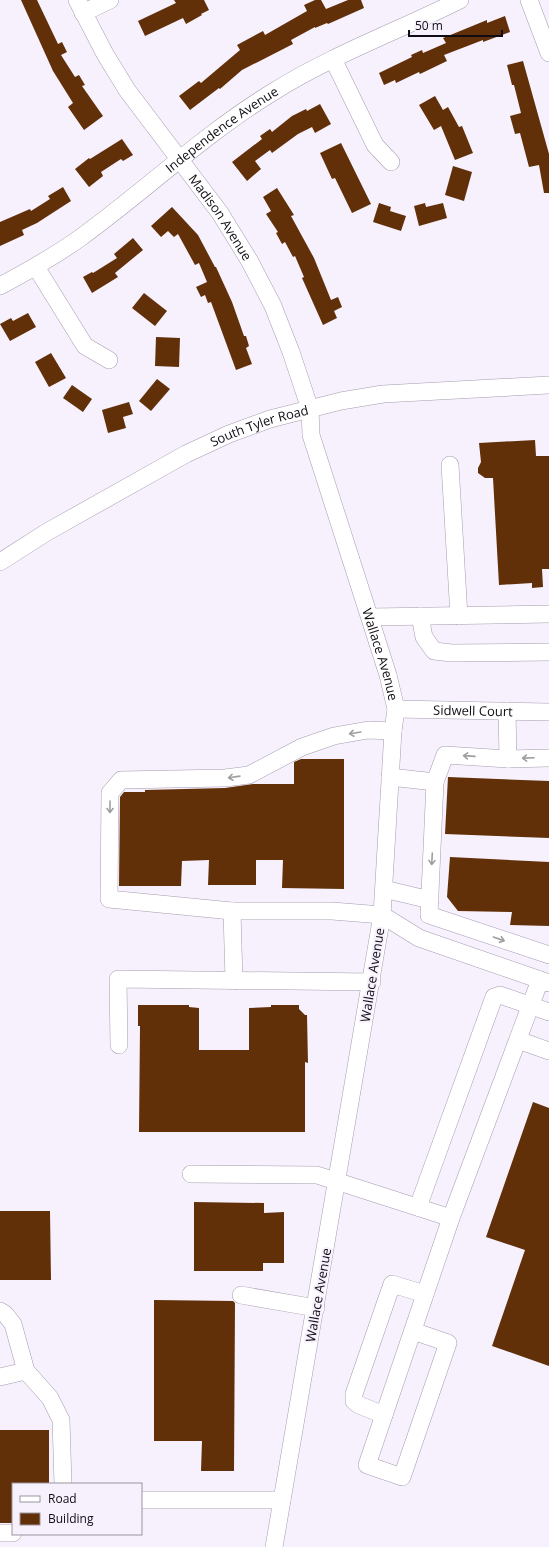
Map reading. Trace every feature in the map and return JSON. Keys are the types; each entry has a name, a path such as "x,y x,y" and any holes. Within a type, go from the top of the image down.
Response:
{"street":[{"path":"80,6 110,0"},
{"name":"Independence Avenue","path":"0,286 36,267 80,238 180,159 273,92 333,59 460,0"},
{"path":"530,0 549,53"},
{"name":"Madison Avenue","path":"80,6 105,54 128,90 220,213 249,260 274,306 310,409"},
{"path":"333,59 374,144 391,162"},
{"path":"36,267 85,346 109,360"},
{"name":"South Tyler Road","path":"0,562 47,532 186,454 229,434 270,419 341,401 383,394 549,385"},
{"name":"Wallace Avenue","path":"274,1547 372,982 382,916 393,731 396,709 371,617 311,435 310,409"},
{"path":"450,465 459,616"},
{"path":"371,617 549,614"},
{"path":"420,616 424,637 434,651 452,653 549,652"},
{"name":"Sidwell Court","path":"396,709 549,712"},
{"path":"507,711 508,759"},
{"path":"393,731 368,730 334,736 302,747 249,775 225,778 121,780 110,793 109,899 232,911 332,911 382,916 419,938 544,981 530,1006 451,1218 384,1415 368,1465 402,1478 448,1343 413,1331"},
{"path":"549,758 508,759 445,755 435,782 429,915 549,955"},
{"path":"390,777 435,782"},
{"path":"384,889 430,900"},
{"path":"232,911 234,981"},
{"path":"119,1045 118,979 372,982"},
{"path":"418,1207 494,997 500,995 549,1012"},
{"path":"518,1040 549,1051"},
{"path":"191,1174 317,1175 451,1218"},
{"path":"384,1415 359,1405 354,1401 354,1394 392,1284 426,1294"},
{"path":"241,1295 316,1308"},
{"path":"0,1311 6,1314 12,1324 26,1371 50,1398 61,1420 63,1483"},
{"path":"0,1377 26,1371"},
{"path":"142,1500 282,1500"},
{"path":"0,1533 12,1533"}],"building":[{"path":"21,0 37,0 58,44 62,42 67,52 61,55 75,77 79,75 85,85 82,86 103,116 84,130 68,107 73,103 53,71"},
{"path":"174,0 204,0 209,10 186,24 183,18 145,36 138,21 176,3"},
{"path":"315,0 321,0 326,9 348,0 361,0 364,8 328,24 315,27 291,40 293,44 242,70 220,89 219,88 190,110 179,96 199,81 201,83 240,50 237,45 263,31 265,35 307,11 304,5"},
{"path":"505,16 510,32 483,42 483,40 444,55 447,61 420,74 419,72 396,83 395,80 384,85 379,73 412,57 411,55 422,50 423,53 446,43 443,38 487,20 487,23"},
{"path":"523,61 549,154 549,193 544,193 539,165 529,167 520,133 515,134 510,116 521,113 507,65"},
{"path":"435,96 443,110 448,107 459,127 462,126 473,153 455,160 441,126 434,130 419,105"},
{"path":"320,104 331,124 315,133 312,127 298,134 272,153 270,150 255,161 261,169 247,181 232,162 262,139 260,136 270,129 272,132 292,116 306,109 307,111"},
{"path":"122,139 133,155 123,161 121,159 101,172 103,176 89,187 75,169 89,158 90,159"},
{"path":"341,143 371,204 352,213 335,178 332,179 320,153"},
{"path":"453,166 472,172 464,201 445,195"},
{"path":"63,187 71,201 37,223 22,230 24,235 0,246 0,222 30,209 31,211 50,199 48,196"},
{"path":"277,188 294,215 291,216 314,258 331,300 338,297 342,307 334,311 337,318 323,325 302,278 304,277 295,256 293,257 285,242 282,244 276,233 278,232 266,214 271,211 263,197"},
{"path":"379,203 391,207 390,211 406,216 401,231 373,222"},
{"path":"425,203 426,207 443,203 447,218 419,226 414,206"},
{"path":"172,207 198,235 216,267 232,302 244,336 246,336 249,346 246,348 252,364 236,370 211,302 208,303 205,295 201,297 196,287 207,282 199,263 195,265 178,234 174,237 168,231 161,237 151,226"},
{"path":"133,238 143,250 115,273 118,277 92,293 83,277 92,272 93,273 117,258 114,254"},
{"path":"144,293 167,311 155,326 132,308"},
{"path":"28,313 36,327 10,341 0,324 11,318 13,321"},
{"path":"156,337 180,338 179,367 155,366"},
{"path":"51,353 66,378 49,387 35,362"},
{"path":"157,379 170,389 151,411 139,401"},
{"path":"72,385 92,399 83,412 63,398"},
{"path":"129,402 133,414 123,417 126,428 108,433 102,410"},
{"path":"535,440 536,456 549,456 549,569 542,569 543,587 532,588 532,583 499,585 493,478 485,478 478,473 478,468 481,462 479,443"},
{"path":"301,759 344,759 344,889 282,888 283,860 256,860 256,885 208,885 209,860 182,861 181,886 119,886 120,797 124,792 225,788 253,784 294,784 294,762"},
{"path":"448,777 549,781 549,838 445,834"},
{"path":"450,857 549,862 549,926 510,925 512,912 458,911 447,897"},
{"path":"138,1005 189,1005 189,1007 199,1008 199,1050 249,1050 249,1008 271,1007 271,1005 299,1005 299,1009 307,1015 308,1063 305,1062 305,1132 139,1132 140,1026 138,1026"},
{"path":"533,1102 549,1108 549,1366 492,1346 525,1250 486,1237"},
{"path":"194,1202 264,1203 264,1213 284,1212 284,1263 263,1263 263,1271 194,1271"},
{"path":"0,1211 50,1211 51,1280 0,1280"},
{"path":"154,1300 233,1301 235,1303 234,1471 201,1471 202,1441 154,1441"},
{"path":"0,1430 49,1430 49,1483 12,1483 12,1523 0,1523"}]}
